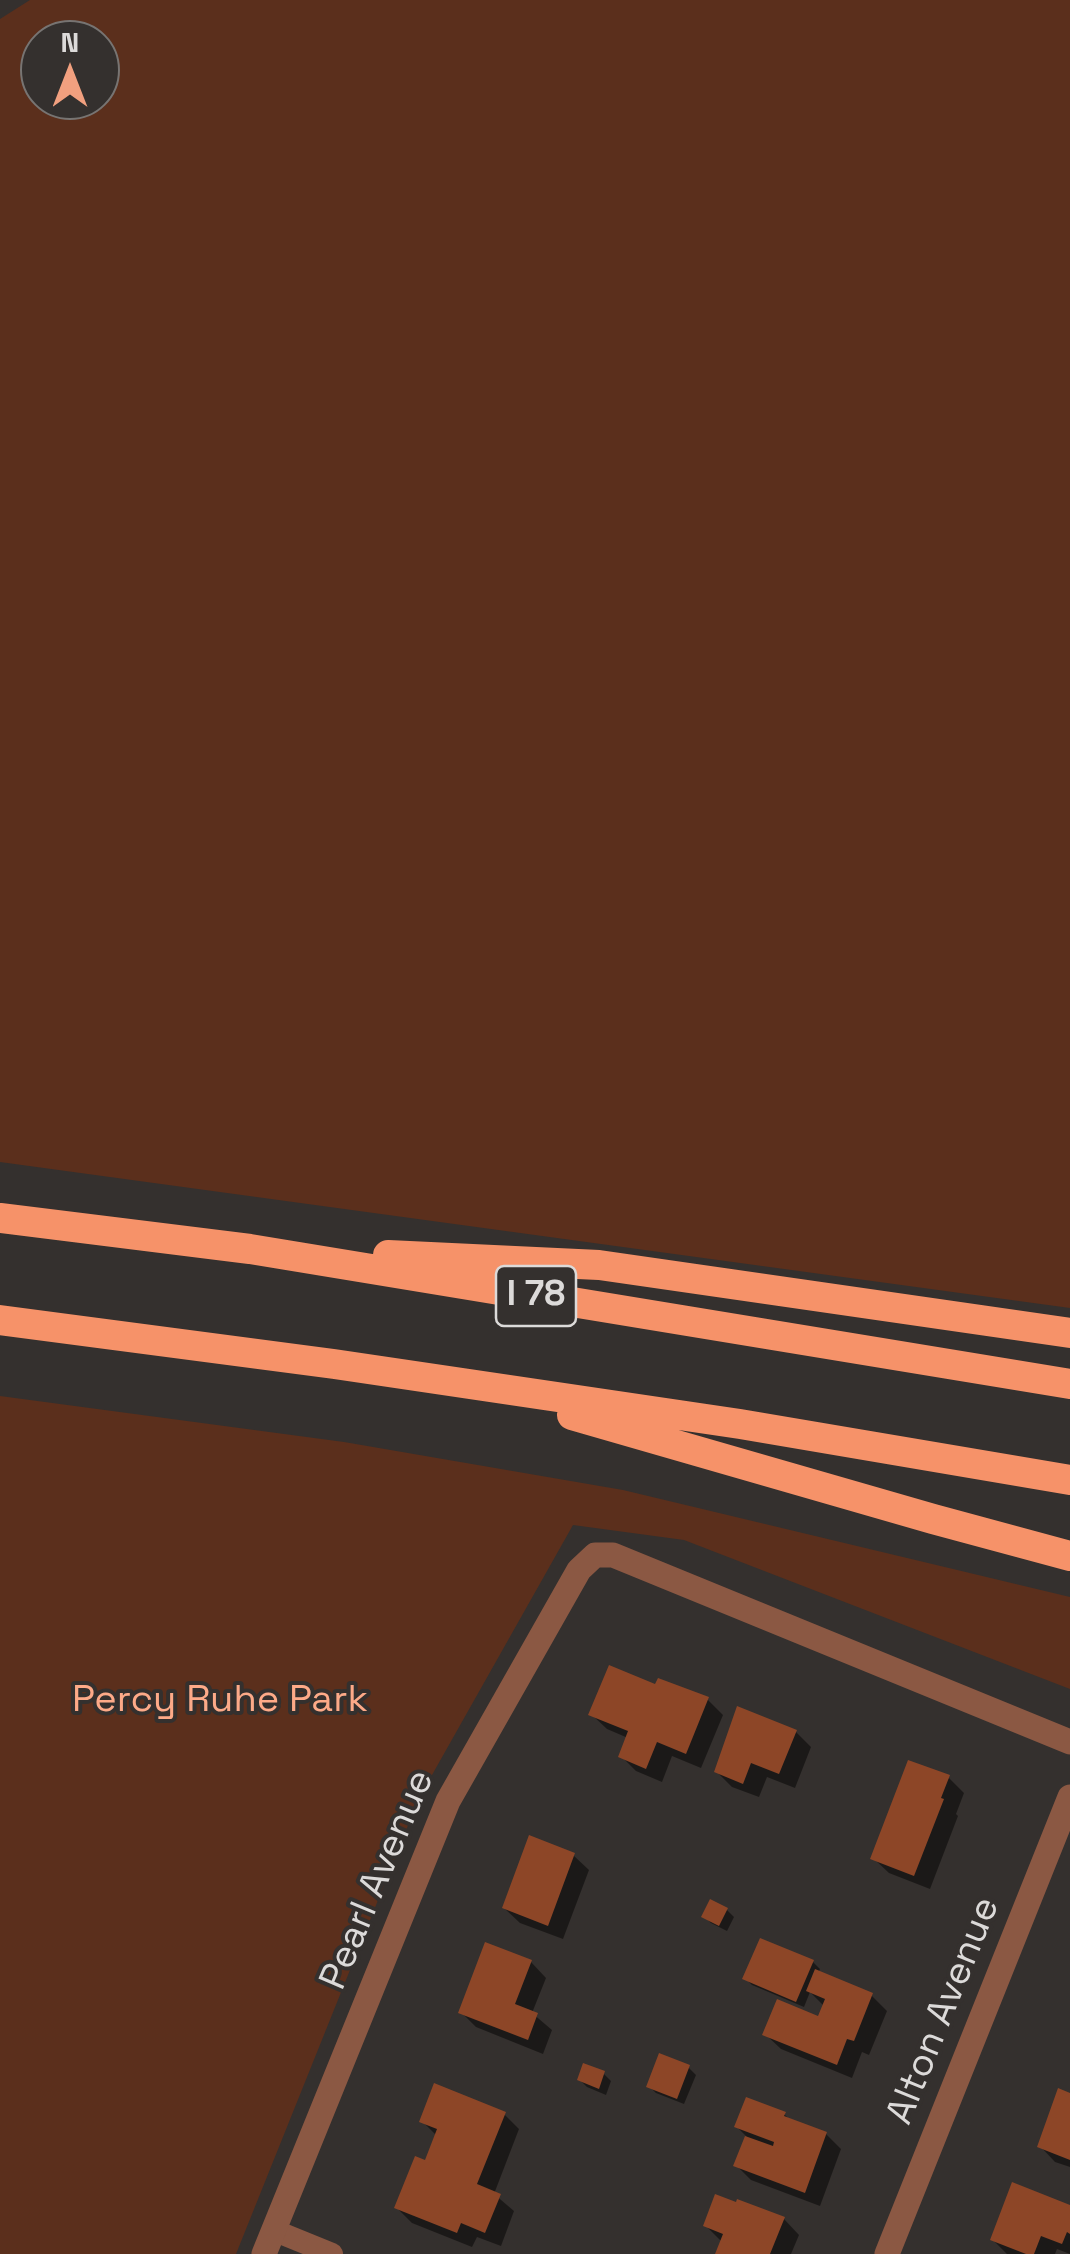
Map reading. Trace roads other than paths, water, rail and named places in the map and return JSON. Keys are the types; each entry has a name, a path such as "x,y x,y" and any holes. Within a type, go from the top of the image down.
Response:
{"highway":[{"name":"I 78","path":"0,1218 250,1249 1070,1384"},
{"path":"250,1249 600,1265 1070,1334"},
{"path":"0,1320 740,1424 1070,1480"},
{"path":"454,1382 1070,1556"}],"street":[{"name":"Pearl Avenue","path":"268,2242 448,1801 579,1570 595,1554 613,1554 1070,1742"},
{"name":"Alton Avenue","path":"887,2254 1070,1797"}],"lane":[{"path":"268,2242 332,2254"}],"park label":[{"name":"Percy Ruhe Park","path":"220,1701"}]}
